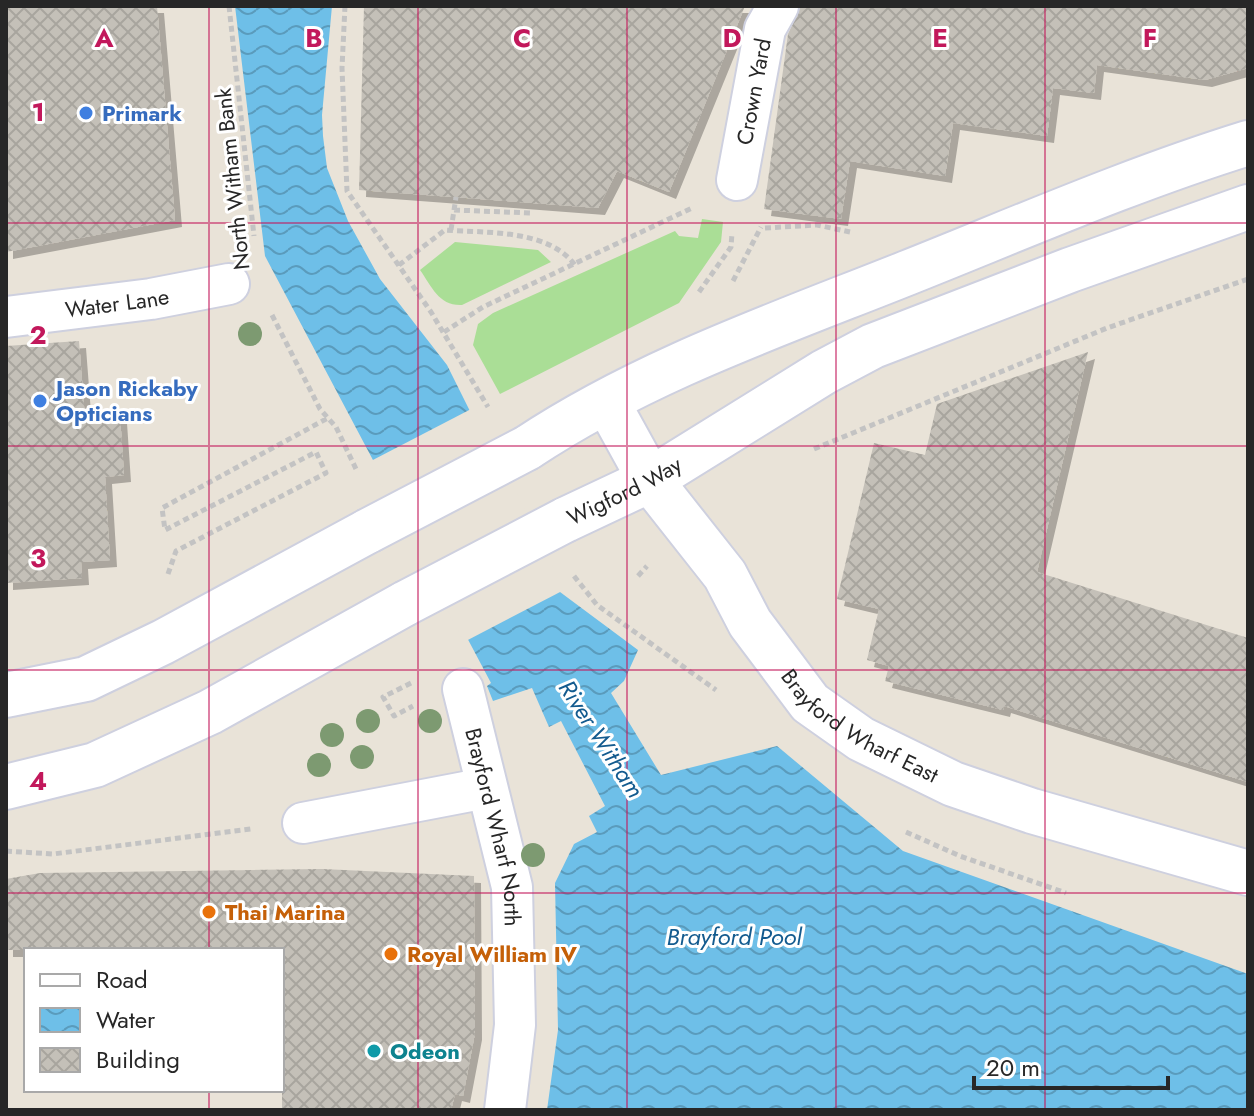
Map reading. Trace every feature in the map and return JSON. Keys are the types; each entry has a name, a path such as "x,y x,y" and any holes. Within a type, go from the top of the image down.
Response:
{"main road":[{"path":"6,695 86,679 163,642 527,448 607,402 727,345 1018,227 1248,143"},
{"name":"Wigford Way","path":"6,787 109,758 210,712 406,603 565,520 650,480 824,372 873,346 1070,270 1248,207"},
{"name":"Brayford Wharf East","path":"607,402 650,480 689,525 725,575 750,623 810,703 861,739 953,784 1032,811 1248,873"}],"street":[{"name":"Crown Yard","path":"737,180 765,29 778,6"},
{"name":"Water Lane","path":"6,317 151,299 229,284"},
{"name":"Brayford Wharf North","path":"463,689 512,887 515,1025 505,1110"},
{"path":"303,823 486,788"}],"path":[{"name":"North Witham Bank","path":"229,6 255,247"},
{"path":"345,6 342,68 347,191"},
{"path":"444,332 483,307 674,218 737,180"},
{"path":"691,305 731,247 737,180"},
{"path":"451,230 456,197"},
{"path":"454,210 531,213"},
{"path":"762,229 817,225 851,233"},
{"path":"399,265 445,230 451,230 536,239 554,246 575,265"},
{"path":"742,262 754,243"},
{"path":"804,453 1107,328 1248,279"},
{"path":"266,302 320,409 356,469"},
{"path":"167,579 176,551 326,473 316,452 165,530 162,508 328,418"},
{"path":"638,576 689,525"},
{"path":"392,692 383,697 394,716 402,711"},
{"path":"6,851 53,854 303,823"},
{"path":"906,832 960,856 1066,893"}],"green space":[{"path":"702,219 723,222 721,242 679,303 500,394 473,345 478,324 493,313 675,231 679,236 698,238"},
{"path":"455,242 538,250 551,262 462,305 454,304 437,294 420,270"}],"water":[{"name":"Brayford Pool","path":"235,6 332,6 322,115 323,136 327,168 348,221 380,279 447,365 560,592 638,650 624,681 611,693 661,775 777,746 903,851 1248,974 1248,1110 547,1110 558,1030 555,883 574,844 597,832 589,816 605,806 561,721 549,727 532,688 493,701 487,686 491,683 265,256"}],"pier":[{"path":"475,407 564,590 464,642 369,462"}],"building":[{"name":"Primark","path":"6,6 157,6 175,220 6,252"},
{"path":"364,6 745,6 669,192 617,171 598,208 359,190"},
{"path":"801,6 1248,6 1248,68 1205,80 1097,65 1094,93 1053,88 1047,136 953,123 945,176 850,161 841,219 764,209 788,34"},
{"path":"79,341 85,419 120,416 124,475 105,477 110,560 81,562 82,578 6,583 6,346"},
{"path":"1088,352 1037,572 1248,638 1248,782 1004,706 1003,710 885,681 889,666 867,660 879,609 837,599 874,443 925,455 937,404"},
{"path":"322,869 474,876 475,1033 463,1096 455,1094 451,1110 282,1110 284,948 6,950 6,879 40,873"}],"place":[{"name":"Primark","path":"86,113"},
{"name":"Jason Rickaby Opticians","path":"40,401"},
{"name":"Thai Marina","path":"209,912"},
{"name":"Royal William IV","path":"391,954"},
{"name":"Odeon","path":"374,1051"}],"water label":[{"name":"River Witham","path":"601,739"}]}
